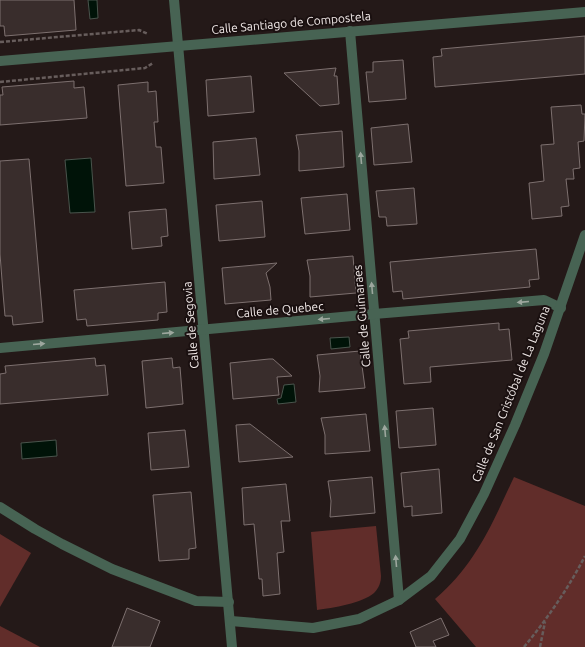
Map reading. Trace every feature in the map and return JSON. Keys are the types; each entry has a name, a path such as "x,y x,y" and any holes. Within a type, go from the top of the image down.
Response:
{"street":[{"name":"Calle de Segovia","path":"174,0 231,621 232,647"},
{"name":"Calle Santiago de Compostela","path":"0,61 585,12"},
{"name":"Calle de Guimaraes","path":"350,31 399,600"},
{"name":"Calle de San Cristóbal de La Laguna","path":"231,621 313,628 359,619 399,600 431,576 460,539 484,494 515,425 561,308 585,235"},
{"name":"Calle de Quebec","path":"0,348 544,300 561,308"},
{"path":"0,507 62,544 112,569 196,601 229,602"}],"path":[{"path":"0,42 139,30 152,36"},
{"path":"0,82 145,68 154,63"},
{"path":"524,647 545,621 573,579 585,556"},
{"path":"540,647 545,621"}],"shaded area":[{"path":"88,0 97,0 98,18 90,19"},
{"path":"91,158 95,212 70,213 65,160"},
{"path":"349,337 350,347 331,349 330,338"},
{"path":"294,384 296,402 278,404 277,399 281,398 284,385"},
{"path":"56,440 57,456 22,459 21,443"},
{"path":"514,477 585,506 585,647 476,647 435,599 462,572 482,542"},
{"path":"376,526 381,576 377,589 369,597 363,600 317,610 311,532"},
{"path":"0,534 31,553 0,607"},
{"path":"0,626 40,647 0,647"}],"building":[{"path":"0,0 74,0 76,30 5,36 4,26 0,26"},
{"path":"585,36 585,74 435,87 433,57 442,56 441,49"},
{"path":"403,60 406,99 369,102 366,72 373,72 373,62"},
{"path":"336,68 334,76 337,76 339,104 320,106 284,73"},
{"path":"251,76 254,112 208,116 206,80"},
{"path":"74,81 74,88 84,87 87,118 0,125 0,95 3,95 2,87"},
{"path":"148,82 148,92 156,91 158,122 154,122 156,147 161,147 164,183 126,186 118,85"},
{"path":"581,105 582,114 585,114 584,141 578,142 580,168 573,169 574,179 566,179 569,206 561,207 562,216 532,219 529,183 544,181 541,145 554,144 551,107"},
{"path":"408,124 412,162 374,165 371,128"},
{"path":"342,131 344,167 299,171 299,151 296,135"},
{"path":"256,138 260,175 214,179 213,142"},
{"path":"29,159 43,322 13,325 12,316 5,316 3,293 0,254 0,161"},
{"path":"414,188 417,224 387,226 386,217 379,217 376,191"},
{"path":"347,194 350,230 305,234 301,198"},
{"path":"262,201 265,237 219,241 216,205"},
{"path":"166,209 168,236 161,237 162,246 132,249 129,212"},
{"path":"536,249 539,279 529,280 530,287 403,299 402,291 393,292 390,262"},
{"path":"353,256 356,293 310,297 310,276 307,260"},
{"path":"277,263 266,273 270,287 271,300 225,304 222,268"},
{"path":"165,282 167,312 158,313 158,320 87,326 86,319 77,320 74,290"},
{"path":"499,323 499,330 509,329 512,360 430,367 431,382 404,384 400,339 409,338 408,331"},
{"path":"360,351 365,388 319,392 320,376 317,355"},
{"path":"95,358 96,366 105,365 108,395 0,404 0,374 6,373 5,366"},
{"path":"172,358 173,368 180,367 183,404 146,408 142,361"},
{"path":"273,359 292,376 277,377 279,395 233,399 230,363"},
{"path":"433,408 436,445 399,448 396,411"},
{"path":"366,414 370,451 325,454 325,435 321,418"},
{"path":"250,424 293,457 239,462 236,425"},
{"path":"185,430 189,467 151,470 148,433"},
{"path":"439,469 442,513 412,516 412,506 404,507 401,473"},
{"path":"372,477 375,513 330,517 331,501 328,481"},
{"path":"286,484 290,521 281,521 284,552 277,553 280,594 263,596 262,579 259,579 254,524 244,525 242,488"},
{"path":"191,492 196,548 189,549 189,559 159,561 153,495"},
{"path":"127,608 160,621 150,647 112,647"},
{"path":"441,618 449,635 433,641 436,647 416,647 410,632"}]}
